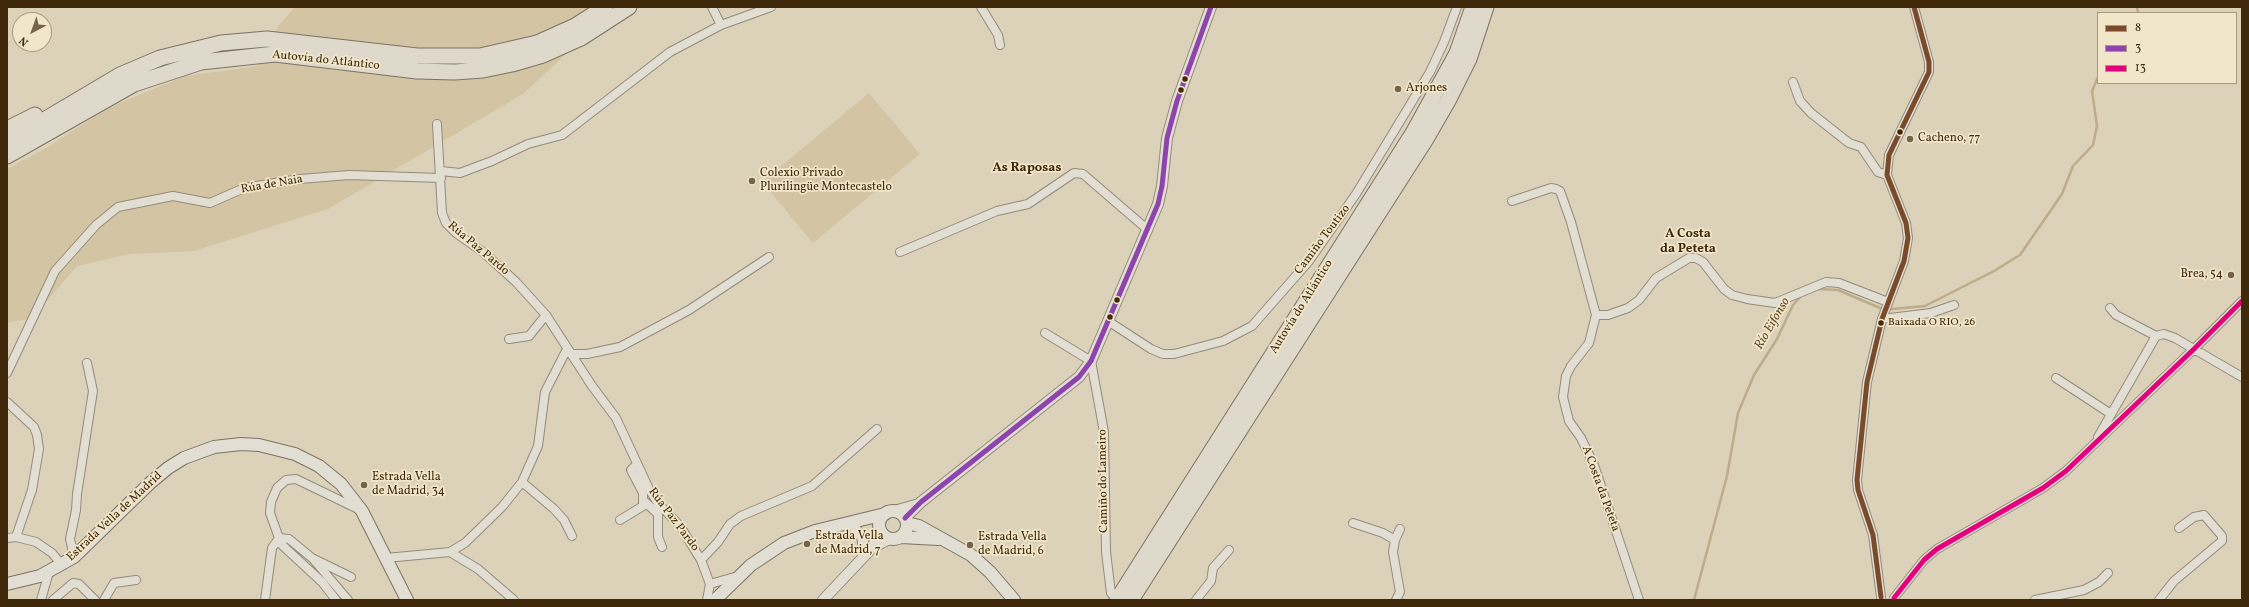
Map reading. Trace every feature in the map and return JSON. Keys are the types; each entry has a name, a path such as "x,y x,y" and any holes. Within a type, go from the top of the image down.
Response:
{"highway":[{"name":"Autovía do Atlántico","path":"8,131 120,75 160,58 221,43 267,39 417,56 480,56 537,43 575,26 605,7"},
{"name":"Autovía do Atlántico","path":"7,156 134,84 201,62 275,54 417,71 455,72 483,70 512,64 543,55 581,38 629,7"},
{"name":"Autovía do Atlántico","path":"1117,600 1413,133 1457,52 1473,7"},
{"name":"Autovía do Atlántico","path":"1131,600 1438,119 1469,59 1486,7"}],"main road":[{"name":"Estrada Vella de Madrid","path":"7,584 29,580 50,572 74,557 168,468 201,452 220,447 259,445 296,454 328,472 353,497 362,511 407,600"},
{"path":"887,534 880,521 890,512"},
{"path":"722,598 738,576 761,558 794,538 848,526 890,512 919,526 971,555 981,563 1014,600"},
{"path":"887,534 906,530 906,520"},
{"path":"848,526 887,534 940,539"}],"street":[{"path":"712,7 721,25"},
{"name":"Rúa de Naia","path":"7,373 55,271 96,225 118,207 173,196 210,203 244,188 307,178 349,175 460,173 492,161 528,144 562,135 670,52 721,25 770,7"},
{"path":"981,7 998,35 1000,45"},
{"path":"906,520 916,506 1079,376 1091,361 1148,230 1162,186 1167,138 1177,101 1211,7"},
{"name":"Camiño Toutizo","path":"1108,321 1151,349 1163,354 1174,354 1223,341 1236,336 1252,326 1309,261 1356,194 1430,72 1444,42 1457,7"},
{"path":"1914,7 1929,62 1929,72 1894,140 1889,155 1887,175 1906,223 1908,238 1904,261 1882,319 1867,382 1857,480 1858,490 1873,535 1880,598 1895,599 1924,560 1933,553 2056,480 2194,349 2242,301"},
{"path":"1793,82 1800,101 1811,113 1849,143 1861,147 1878,172 1887,175"},
{"name":"Rúa Paz Pardo","path":"437,124 442,213 446,223 456,233 484,252 511,277 546,315 569,351 616,418 648,489 657,502 680,526 701,560 710,584"},
{"path":"900,252 997,211 1028,204 1074,173 1083,174 1148,230"},
{"path":"1512,201 1551,188 1560,192 1571,222 1596,315 1608,315 1628,308 1638,300 1656,278 1689,258 1696,258 1703,262 1724,289 1732,295 1747,299 1775,303 1826,282 1839,283 1887,304"},
{"path":"386,558 450,552 465,543 502,506 522,482 538,446 545,392 569,351 587,354 620,347 689,310 769,257"},
{"path":"1882,319 1931,313 1954,304"},
{"path":"2110,308 2116,315 2156,336 2164,334 2242,376"},
{"path":"509,339 529,336 546,315"},
{"name":"A Costa da Peteta","path":"1596,315 1589,343 1566,376 1563,397 1569,421 1581,438 1594,465 1639,600"},
{"path":"1045,333 1091,361"},
{"path":"2097,441 2156,336"},
{"name":"Camiño do Lameiro","path":"1091,361 1104,432 1106,552 1111,593 1117,600"},
{"path":"74,557 70,538 76,510 92,391 87,363"},
{"path":"2056,378 2111,414"},
{"path":"7,402 34,427 39,449 32,490 16,537"},
{"path":"701,560 718,542 730,524 741,516 812,486 877,429"},
{"path":"637,464 631,470 644,500 658,514 658,537 662,548"},
{"path":"336,600 322,582 281,544 270,513 271,502 277,488 286,480 296,478 362,511"},
{"path":"522,482 554,509 564,520 572,536"},
{"path":"620,520 640,508 644,500"},
{"path":"890,512 916,506"},
{"path":"916,506 919,526"},
{"path":"2159,600 2174,581 2222,541 2222,536 2204,516 2194,517 2179,528"},
{"path":"1353,523 1383,532 1395,540"},
{"path":"848,526 862,537 868,551"},
{"path":"1396,600 1400,592 1393,562 1395,540 1400,529"},
{"path":"823,600 868,551 887,534"},
{"path":"7,538 16,537 36,542 52,553 62,565"},
{"path":"279,538 289,539 312,558 348,600"},
{"path":"265,600 272,548 279,538"},
{"path":"1196,600 1211,581 1213,568 1229,550"},
{"path":"450,552 478,569 514,600"},
{"path":"312,558 351,577"},
{"path":"41,600 50,572"},
{"path":"2035,600 2084,590 2099,582 2108,574"},
{"path":"707,600 710,584 738,576"},
{"path":"104,600 114,583 136,580"},
{"path":"52,600 73,583 79,584 95,600"}],"shaded area":[{"path":"295,7 617,7 523,94 328,209 194,251 130,254 77,266 32,318 7,323 7,169 48,147 108,108 185,76 258,66 279,25"},
{"path":"869,93 920,154 813,243 762,182"}],"waterway":[{"name":"Río Eifonso","path":"2137,7 2138,12"},
{"name":"Río Eifonso","path":"1818,289 1838,290 1880,308 1892,309 1925,306 1994,271 2020,255 2062,194 2073,166 2093,145 2097,126 2092,91 2097,79"},
{"name":"Río Eifonso","path":"1694,600 1727,476 1738,413 1754,375 1777,339 1793,305 1803,294"}],"transit line":[{"name":"3","path":"905,518 921,502 1079,377 1091,361 1158,204 1162,186 1167,138 1177,101 1211,7"},
{"name":"8","path":"1881,597 1873,535 1858,490 1857,480 1867,382 1882,319 1904,261 1908,238 1906,223 1887,175 1889,155 1929,72 1929,62 1914,7"},
{"name":"13","path":"1894,598 1924,560 1937,549 2043,488 2066,471 2242,301"}],"place":[{"name":"Arjones","path":"1398,89"},
{"name":"Cacheno, 77","path":"1910,139"},
{"name":"Colexio Privado Plurilingüe Montecastelo","path":"752,181"},
{"name":"Brea, 54","path":"2231,275"},
{"name":"Baixada O RIO, 26","path":"1881,323"},
{"name":"Estrada Vella de Madrid, 34","path":"364,485"},
{"name":"Estrada Vella de Madrid, 7","path":"807,544"},
{"name":"Estrada Vella de Madrid, 6","path":"970,545"}],"district":[{"name":"As Raposas","path":"1027,169"},
{"name":"A Costa da Peteta","path":"1688,242"}]}
